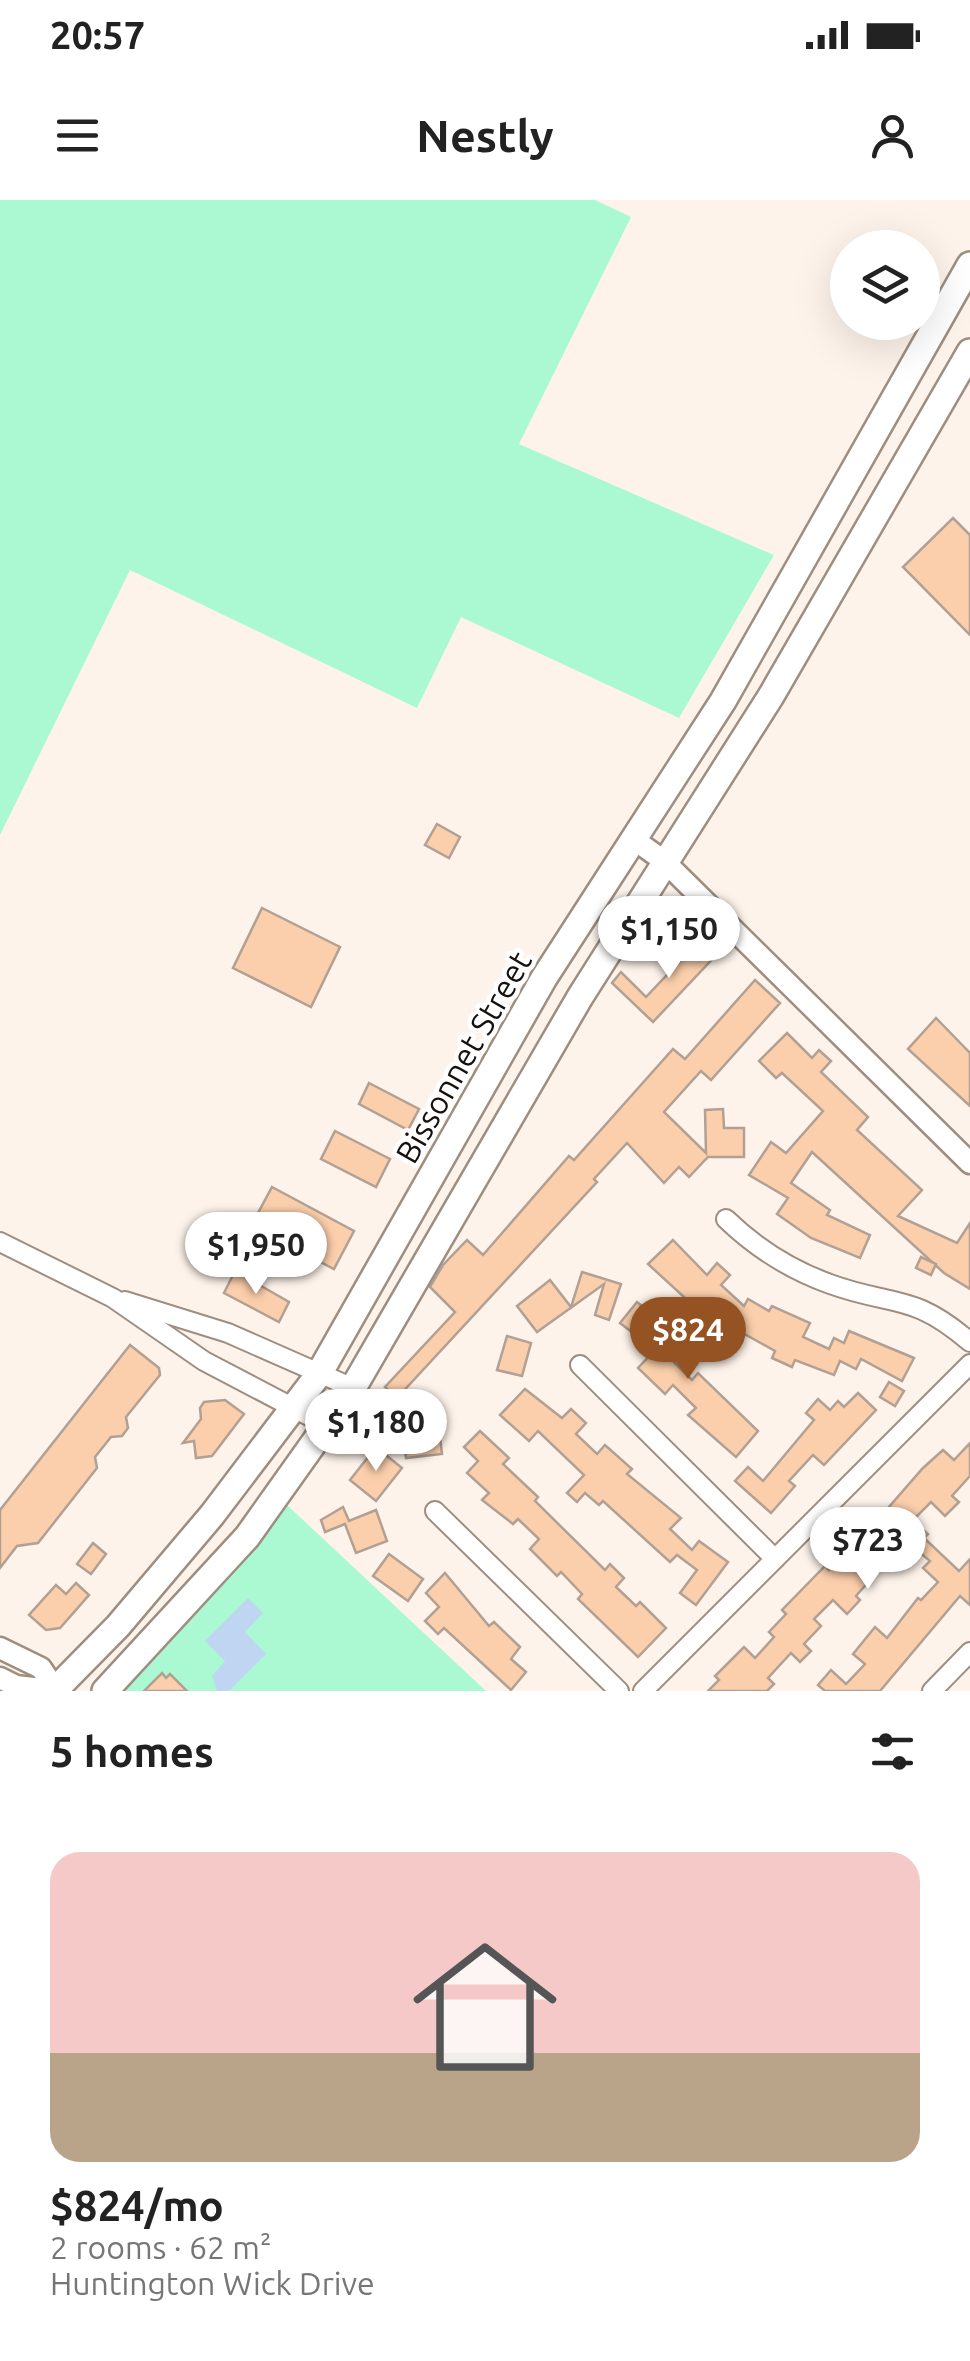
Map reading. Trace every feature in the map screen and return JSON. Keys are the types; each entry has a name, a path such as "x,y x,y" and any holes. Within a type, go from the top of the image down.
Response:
{"main road":[{"name":"Bissonnet Street","path":"56,1690 146,1594 319,1374 544,978 723,700 970,264"},
{"path":"105,1691 247,1537 353,1388 580,997 816,621 970,352"},
{"path":"780,600 816,621"},
{"path":"544,978 580,997"},
{"path":"450,1146 483,1165"}],"street":[{"path":"632,838 664,861 970,1163"},
{"path":"726,1219 750,1242 788,1266 832,1286 926,1308 970,1342"},
{"path":"0,1242 113,1298 204,1361 328,1426"},
{"path":"113,1298 228,1333 353,1388"},
{"path":"643,1691 970,1364"},
{"path":"580,1366 775,1559"},
{"path":"435,1511 619,1691"},
{"path":"0,1648 41,1668 56,1690"},
{"path":"932,1691 970,1652"},
{"path":"0,1678 16,1686 56,1690"}],"green space":[{"path":"0,200 595,200 631,217 519,444 774,555 679,718 461,617 417,708 130,570 0,835"},
{"path":"287,1505 486,1691 117,1691"}],"water":[{"path":"248,1598 263,1613 245,1632 266,1654 229,1691 217,1691 212,1676 225,1661 205,1641"}],"building":[{"path":"953,518 970,535 970,635 903,567"},
{"path":"437,824 460,837 449,858 425,845"},
{"path":"262,908 340,947 311,1007 233,968"},
{"path":"712,940 721,950 653,1022 612,983 621,972 646,997 699,941 706,947"},
{"path":"755,980 780,1003 711,1080 701,1071 664,1112 706,1153 705,1110 723,1109 724,1128 744,1128 744,1157 708,1157 689,1177 679,1167 664,1183 627,1143 594,1179 597,1182 397,1398 385,1387 455,1312 430,1287 443,1265 467,1240 483,1255 569,1156 574,1160 673,1049 685,1059"},
{"path":"936,1018 970,1053 970,1106 908,1049"},
{"path":"787,1033 812,1058 819,1050 831,1061 821,1072 868,1117 857,1130 922,1190 898,1216 957,1243 970,1223 970,1289 944,1273 812,1152 791,1183 830,1210 827,1215 870,1235 860,1258 811,1238 777,1214 788,1198 749,1175 771,1142 786,1153 823,1111 782,1073 776,1078 759,1061"},
{"path":"369,1083 419,1109 408,1130 359,1104"},
{"path":"335,1131 390,1159 376,1187 321,1159"},
{"path":"272,1187 354,1231 334,1269 251,1226"},
{"path":"673,1240 707,1275 717,1263 730,1275 721,1285 744,1306 748,1299 769,1311 772,1306 810,1323 803,1337 829,1349 834,1338 844,1343 849,1331 914,1358 902,1381 861,1359 856,1369 840,1361 834,1375 795,1360 792,1367 772,1358 775,1351 723,1322 701,1303 696,1308 648,1264"},
{"path":"921,1257 936,1264 931,1275 916,1268"},
{"path":"235,1271 289,1302 279,1322 224,1293"},
{"path":"582,1272 621,1284 609,1320 595,1315 604,1284 537,1332 517,1306 550,1280 571,1307"},
{"path":"637,1302 689,1343 672,1360 692,1380 698,1373 758,1431 736,1457 688,1415 696,1408 673,1385 665,1394 638,1368 655,1350 620,1323"},
{"path":"507,1336 531,1343 522,1376 497,1370"},
{"path":"130,1345 159,1368 160,1375 126,1417 128,1428 122,1436 111,1437 95,1457 97,1468 38,1543 17,1546 0,1568 0,1510"},
{"path":"889,1382 904,1391 895,1406 880,1397"},
{"path":"525,1389 562,1418 571,1409 586,1423 576,1434 597,1454 605,1445 632,1469 627,1474 681,1518 670,1529 692,1550 699,1541 728,1562 696,1605 680,1593 697,1570 677,1555 670,1562 603,1501 599,1505 585,1493 577,1502 567,1493 584,1475 538,1431 529,1441 500,1415"},
{"path":"858,1393 876,1410 824,1465 813,1455 789,1481 795,1486 771,1513 735,1481 748,1467 763,1481 814,1420 806,1413 818,1399 830,1410 838,1401 844,1407"},
{"path":"225,1400 244,1414 212,1456 196,1458 194,1441 183,1443 201,1419 200,1408 204,1402"},
{"path":"417,1411 419,1431 439,1428 442,1454 406,1458 400,1413"},
{"path":"480,1431 509,1458 503,1464 538,1497 535,1501 605,1570 610,1564 624,1578 616,1587 636,1606 640,1602 666,1628 638,1657 578,1599 582,1594 561,1572 557,1576 530,1549 539,1539 518,1519 513,1524 482,1500 489,1493 467,1473 478,1461 464,1447"},
{"path":"970,1443 970,1476 952,1496 959,1502 945,1516 931,1502 912,1521 959,1571 970,1559 970,1605 960,1596 880,1691 825,1691 818,1685 831,1670 846,1684 865,1664 853,1654 875,1627 887,1638 918,1598 921,1600 938,1582 923,1568 930,1561 899,1535 882,1557 887,1561 856,1596 860,1600 847,1614 833,1600 814,1619 821,1626 804,1644 811,1651 800,1662 791,1653 768,1678 774,1684 767,1691 708,1691 719,1680 715,1676 744,1647 755,1658 774,1637 769,1632 786,1614 782,1610 825,1566 829,1570 856,1535 861,1539 923,1468 943,1450 954,1460"},
{"path":"376,1447 402,1468 376,1501 350,1480"},
{"path":"343,1507 349,1521 376,1510 387,1541 356,1553 345,1524 325,1532 321,1520"},
{"path":"93,1543 106,1554 91,1574 77,1564"},
{"path":"389,1554 423,1579 408,1601 373,1576"},
{"path":"445,1573 489,1626 494,1622 520,1647 511,1659 526,1672 511,1690 444,1628 438,1634 425,1621 439,1607 426,1593"},
{"path":"76,1583 89,1595 60,1628 46,1630 29,1615 56,1585 66,1594"},
{"path":"162,1673 166,1678 170,1674 187,1691 144,1691"}]}
